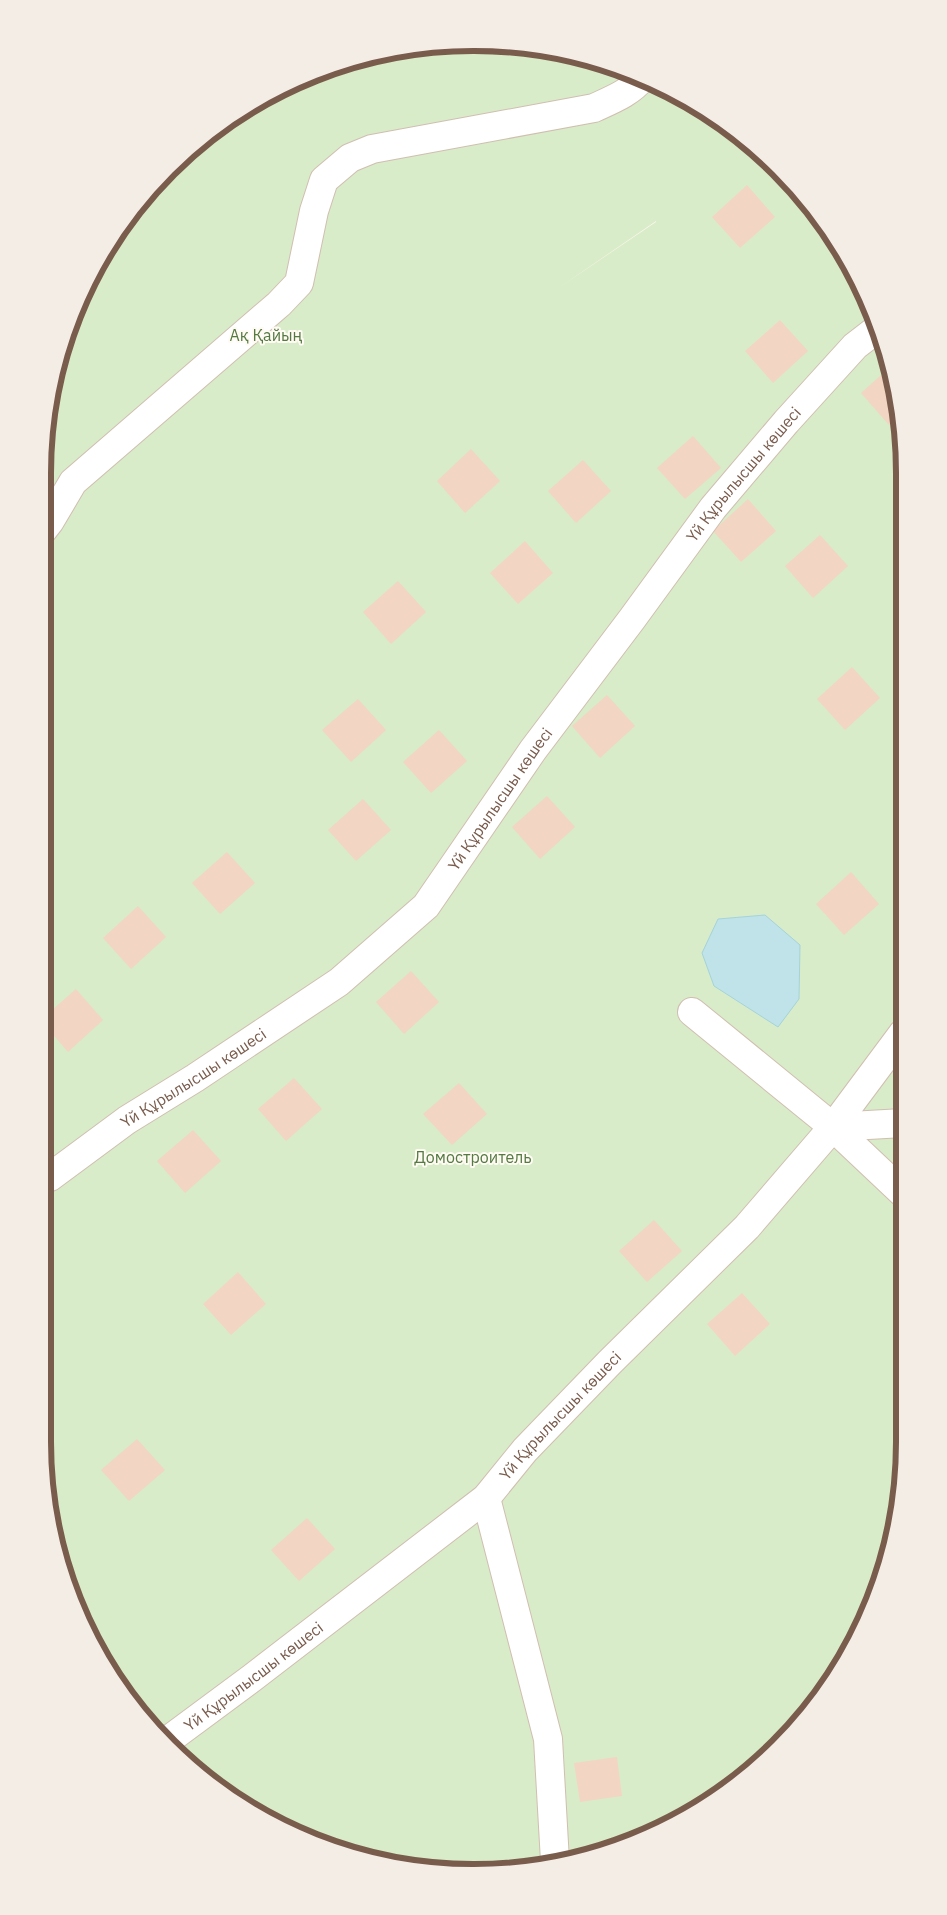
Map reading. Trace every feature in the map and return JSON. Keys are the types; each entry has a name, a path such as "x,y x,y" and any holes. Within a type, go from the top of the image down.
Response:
{"street":[{"path":"51,519 73,482 279,304 299,283 314,211 324,180 350,158 372,149 594,108 617,98 637,84"},
{"name":"Үй Құрылысшы көшесі","path":"51,1176 126,1120 195,1078 339,982 426,906 533,750 713,508 786,422 855,346 871,333"},
{"path":"692,1012 833,1127 896,1186"},
{"name":"Үй Құрылысшы көшесі","path":"172,1737 486,1498 525,1450 610,1362 747,1227 833,1127 896,1042"},
{"path":"833,1127 896,1123"},
{"path":"486,1498 548,1739 555,1856"}],"green space":[{"name":"Домостроитель","path":"474,51 501,52 556,59 635,83 685,108 708,122 752,156 791,195 825,239 852,287 864,312 873,338 888,391 895,446 896,474 896,1442 895,1469 888,1524 864,1603 839,1653 825,1676 791,1720 752,1759 708,1793 685,1807 635,1832 556,1856 501,1863 474,1864 446,1863 391,1856 312,1832 262,1807 239,1793 195,1759 156,1720 122,1676 108,1653 83,1603 59,1524 52,1469 51,474 52,446 59,391 83,312 108,262 122,239 156,195 175,175 195,156 239,122 262,108 312,83 391,59 446,52","holes":["656,221 656,222 557,289"]}],"water":[{"path":"765,915 800,945 799,999 778,1027 714,986 702,953 718,919"}],"building":[{"path":"747,185 775,217 740,248 712,217"},
{"path":"780,320 808,351 773,383 745,351"},
{"path":"883,373 892,418 892,422 889,425 861,393"},
{"path":"693,436 721,468 685,499 657,468"},
{"path":"471,449 500,481 465,513 437,481"},
{"path":"583,460 611,491 576,523 548,491"},
{"path":"748,499 776,531 741,562 713,531"},
{"path":"820,535 848,566 813,598 785,566"},
{"path":"525,541 553,573 518,604 490,573"},
{"path":"398,581 426,612 391,644 363,612"},
{"path":"852,667 880,698 845,730 817,699"},
{"path":"607,695 635,726 600,758 572,726"},
{"path":"358,699 386,730 351,762 322,730"},
{"path":"439,730 467,761 431,793 403,762"},
{"path":"547,796 575,827 540,859 512,827"},
{"path":"363,799 391,830 356,861 328,830"},
{"path":"227,852 255,883 220,914 192,883"},
{"path":"851,872 879,904 844,935 816,904"},
{"path":"138,906 166,937 131,969 103,938"},
{"path":"411,971 439,1002 404,1034 376,1002"},
{"path":"76,989 103,1020 68,1052 51,1032 51,1011"},
{"path":"294,1078 322,1109 286,1141 258,1109"},
{"path":"459,1083 487,1114 452,1145 423,1114"},
{"path":"193,1130 221,1161 185,1193 157,1161"},
{"path":"654,1220 682,1251 647,1282 619,1251"},
{"path":"238,1272 266,1304 231,1335 203,1304"},
{"path":"742,1293 770,1324 735,1356 707,1324"},
{"path":"137,1439 165,1470 129,1501 101,1470"},
{"path":"307,1518 335,1549 299,1581 271,1550"},
{"path":"617,1757 622,1796 580,1802 574,1763"}],"park label":[{"name":"Ақ Қайың","path":"266,335"}]}
